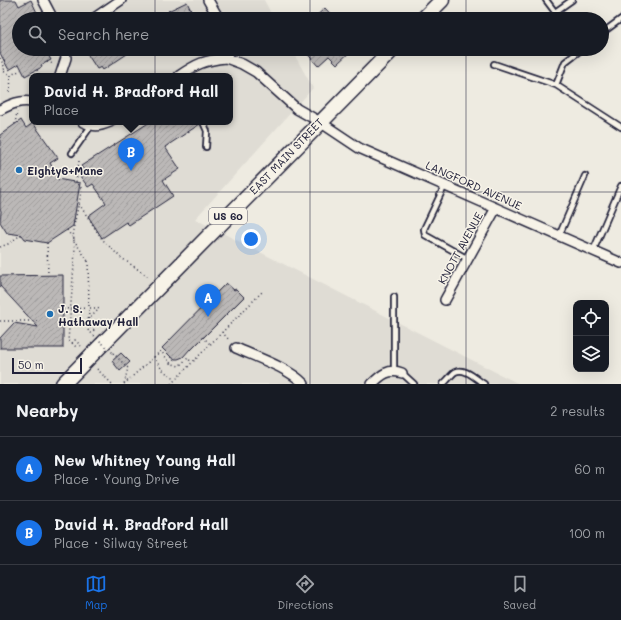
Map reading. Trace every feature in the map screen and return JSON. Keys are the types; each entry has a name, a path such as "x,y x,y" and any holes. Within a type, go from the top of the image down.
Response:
{"main road":[{"path":"430,12 442,0"},
{"name":"EAST MAIN STREET","path":"63,384 386,56"}],"street":[{"path":"43,0 49,12"},
{"path":"103,12 121,0"},
{"path":"208,0 215,12"},
{"path":"62,73 66,56"},
{"path":"184,73 199,64 221,56"},
{"name":"LANGFORD AVENUE","path":"231,56 256,72 297,109 320,122 359,148 621,264"},
{"path":"0,110 11,104 24,100 29,101"},
{"name":"KNOTT AVENUE","path":"445,300 496,208"},
{"path":"236,348 284,369 304,384"},
{"path":"372,384 385,373 398,372"}],"lane":[{"path":"546,0 556,12 572,0"},
{"path":"609,28 621,19"},
{"path":"556,86 565,62 573,56"},
{"path":"494,64 556,86 621,127"},
{"path":"72,154 86,125"},
{"path":"204,125 207,130 206,147"},
{"path":"559,236 585,176"},
{"path":"445,185 424,229 425,235 468,258"},
{"path":"593,251 621,186"},
{"path":"394,297 398,372 414,384"},
{"path":"444,384 455,372 463,371 472,375 484,384"}],"path":[{"path":"0,58 5,68 2,71 12,74 21,70"},
{"path":"47,62 57,66"},
{"path":"10,92 12,74"},
{"path":"15,124 18,108"},
{"path":"78,348 68,340 75,252 74,230 82,190 76,181 79,161"},
{"path":"79,204 102,239 120,257 149,277"},
{"path":"67,230 88,261 88,330 128,368 124,384"},
{"path":"0,247 8,244 22,234"},
{"path":"47,243 48,275"},
{"path":"171,384 262,292"},
{"path":"63,309 98,308 99,309 85,323 96,332"},
{"path":"0,321 40,321"},
{"path":"222,332 236,348"},
{"path":"203,337 210,344"},
{"path":"72,344 75,340 81,346"},
{"path":"124,384 161,352 170,363 179,366 188,358 192,362"},
{"path":"154,357 160,368 165,373 176,378"},
{"path":"170,363 175,359"},
{"path":"97,369 112,384"}],"shaded area":[{"path":"0,0 264,0 270,12 12,12 12,56 295,56 313,88 195,219 519,384 0,384"}],"building":[{"path":"0,0 16,0 19,6 31,0 37,12 12,12 12,56 49,56 51,60 41,65 42,67 25,76 19,64 9,70 0,53"},
{"path":"187,2 192,12 169,12"},
{"path":"325,8 329,12 321,12"},
{"path":"89,56 124,56 103,70 101,67 97,69"},
{"path":"309,56 329,56 318,66"},
{"path":"329,56 346,56 337,64"},
{"path":"21,120 26,128 30,125 34,125 58,158 50,163 57,175 57,179 80,183 73,226 47,243 25,239 22,235 7,233 0,222 0,135"},
{"path":"145,125 198,125 165,147 180,169 163,180 173,196 129,225 126,222 102,238 88,216 106,203 93,184 88,187 80,176 85,173 81,166"},
{"name":"J. S. Hathaway Hall","path":"63,275 63,348 0,348 0,338 14,323 38,327 0,286 0,276"},
{"path":"226,283 234,290 236,289 244,297 183,357 175,359 171,357 162,348"},
{"path":"121,353 130,362 120,371 112,361"}],"place":[{"name":"Eighty6+Mane","path":"19,170"},
{"name":"David H. Bradford Hall","path":"131,171"},
{"name":"J. S. Hathaway Hall","path":"50,314"},
{"name":"New Whitney Young Hall","path":"208,317"}]}
